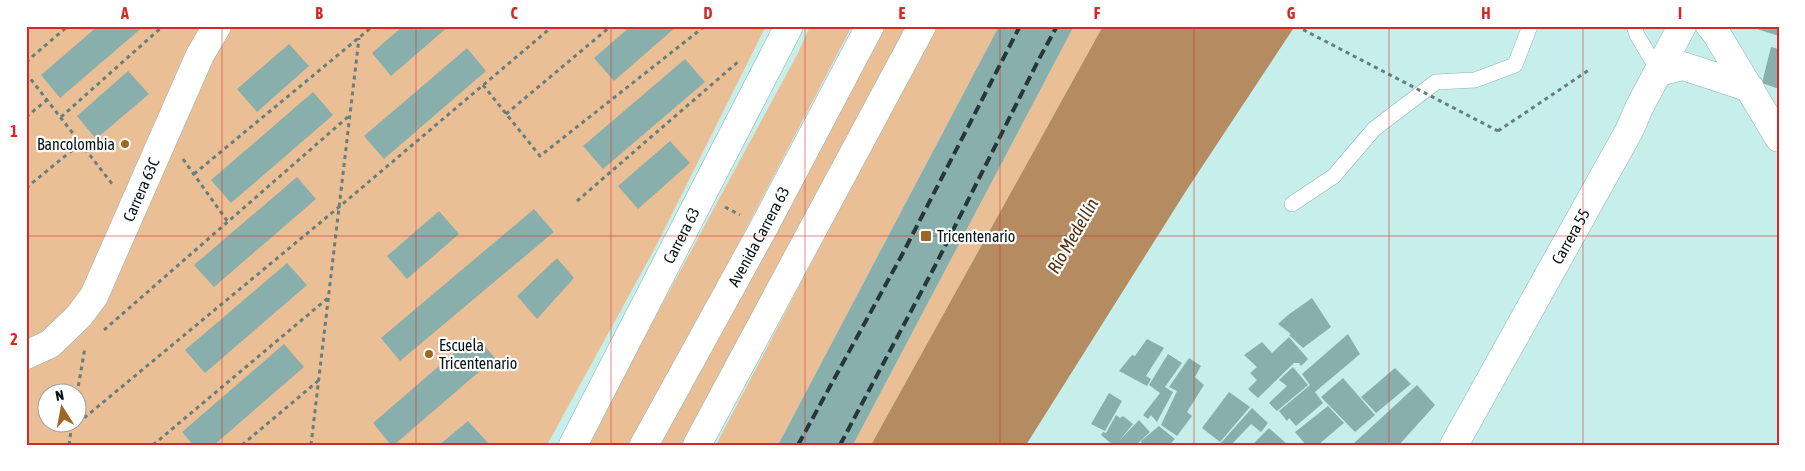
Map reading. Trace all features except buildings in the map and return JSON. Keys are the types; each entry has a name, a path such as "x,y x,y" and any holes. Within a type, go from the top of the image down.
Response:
{"main road":[{"name":"Carrera 63C","path":"38,349 79,316 94,296 200,55 217,26"},
{"name":"Carrera 63","path":"573,445 789,26"},
{"name":"Avenida Carrera 63","path":"644,445 764,227 870,26"},
{"path":"698,445 922,26"},
{"name":"Carrera 55","path":"1454,445 1629,131 1682,26"},
{"path":"1710,26 1750,88 1779,138"},
{"path":"1659,72 1683,66 1750,88"}],"lane":[{"path":"1292,204 1334,176 1374,129 1436,82 1475,80 1516,65 1530,26"},
{"path":"1634,26 1636,35 1659,72"}],"path":[{"path":"26,37 28,26"},
{"path":"26,62 68,26"},
{"path":"61,118 163,26"},
{"path":"194,174 374,26"},
{"path":"88,414 339,207 553,26"},
{"path":"506,114 611,26"},
{"path":"483,85 540,156 705,26"},
{"path":"1296,26 1498,131 1589,70"},
{"path":"311,445 359,38"},
{"path":"577,201 742,59"},
{"path":"26,73 133,210"},
{"path":"26,117 48,100"},
{"path":"100,333 350,115"},
{"path":"165,134 228,222"},
{"path":"26,188 81,143"},
{"path":"702,196 764,227"},
{"path":"153,445 328,297"},
{"path":"242,445 319,380"}],"shaded area":[{"path":"26,26 766,26 655,248 547,445 26,445"},
{"path":"810,26 852,26 734,252 628,445 586,445 798,53"},
{"path":"882,26 906,26 681,445 656,445"},
{"path":"935,26 999,26 778,445 716,445"},
{"path":"1074,26 1103,26 871,445 853,445"}],"water":[{"name":"Río Medellín","path":"1103,26 1295,26 1186,191 1026,445 871,445"}],"railway":[{"path":"798,445 903,253 1020,26"},
{"path":"840,445 935,266 1057,26"}],"place":[{"name":"Bancolombia","path":"125,144"},
{"name":"Tricentenario","path":"926,236"},
{"name":"Escuela Tricentenario","path":"429,354"}]}
